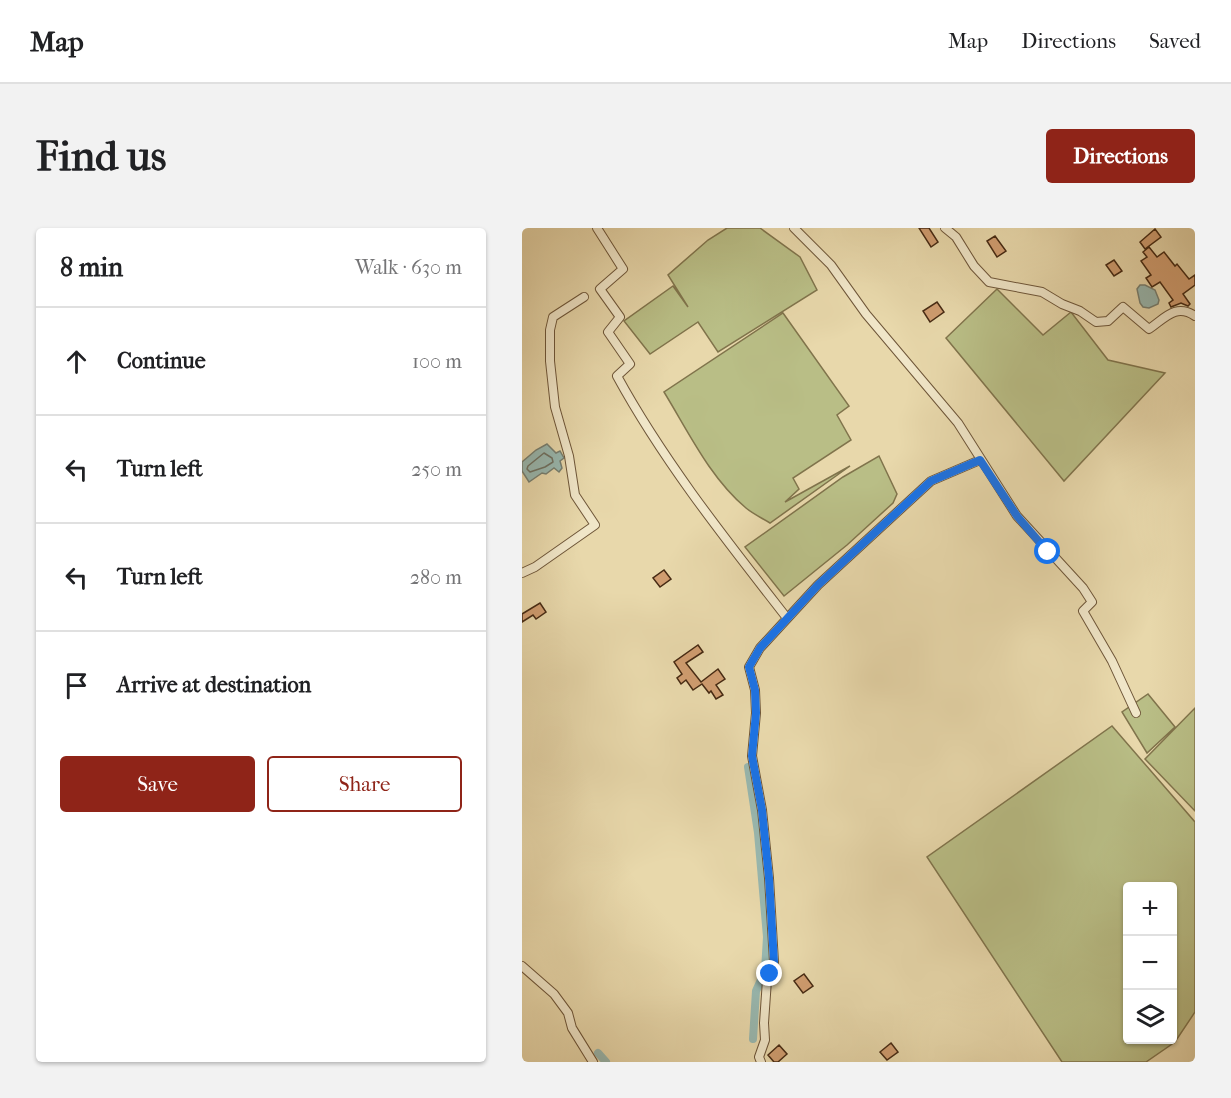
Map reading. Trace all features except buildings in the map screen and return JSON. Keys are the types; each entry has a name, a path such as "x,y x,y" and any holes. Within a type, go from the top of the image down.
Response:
{"street":[{"path":"597,228 623,269 600,289 620,317 608,332 630,364 617,376 667,457 787,618"},
{"path":"794,228 831,265 866,314 958,423 1017,516 1083,588 1092,602 1083,611 1112,661 1136,713"},
{"path":"945,228 956,237 974,266 989,282 1042,292 1080,311 1096,322 1108,321 1123,307 1149,329 1178,310 1187,310 1195,316"},
{"path":"522,573 535,567 595,525 575,495 569,456 555,407 550,362 550,330 553,317 584,297"},
{"path":"761,1062 759,1057 765,1040 766,980 774,962 762,810 752,756 756,713 755,690 749,667 760,648 818,585 931,481 980,460"},
{"path":"522,966 554,994 568,1013 572,1028 593,1062"}],"green space":[{"path":"727,228 760,228 800,257 817,290 718,352 698,322 650,354 624,321 673,286 688,307 668,275 708,240"},
{"path":"997,289 1043,335 1071,312 1108,360 1165,373 1064,481 946,338"},
{"path":"783,313 849,406 837,415 851,440 793,478 799,489 785,502 850,466 770,523 746,508 721,483 700,453 664,392"},
{"path":"879,456 897,494 893,503 847,545 784,596 745,547 843,477"},
{"path":"1148,694 1175,727 1147,753 1122,712"},
{"path":"1195,708 1195,811 1145,759"},
{"path":"1112,726 1195,822 1195,1012 1177,1039 1177,882 1123,882 1123,1044 1172,1044 1146,1062 1062,1062 927,857"}],"water":[{"path":"1140,285 1155,290 1159,300 1158,304 1149,308 1143,307 1137,289"},
{"path":"547,444 556,453 560,451 564,458 560,461 562,468 559,472 554,468 546,474 542,473 529,482 522,471 522,462"}],"waterway":[{"path":"748,767 758,833 767,937 765,971 756,991 753,1039"},
{"path":"598,1053 606,1062"}],"route":[{"path":"770,974 774,962 769,878 762,810 752,756 756,713 755,690 749,667 760,648 818,585 931,481 980,460 1017,516 1048,552"}]}
